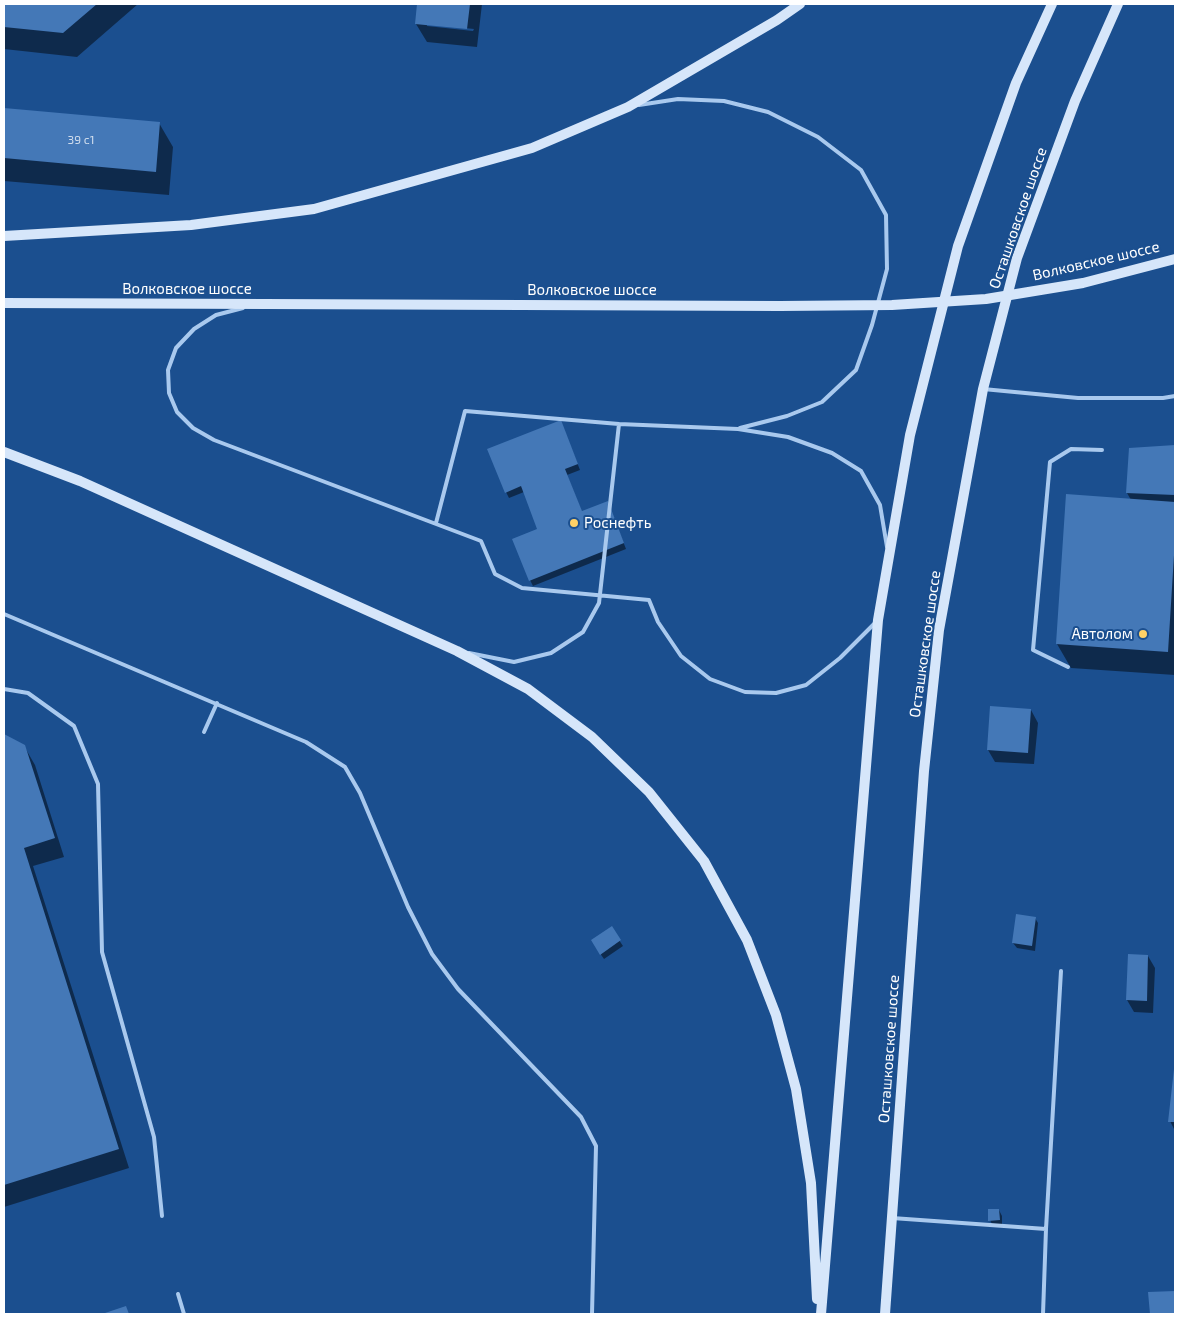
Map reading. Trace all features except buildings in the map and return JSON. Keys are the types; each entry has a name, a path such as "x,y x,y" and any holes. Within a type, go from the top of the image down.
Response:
{"main road":[{"path":"4,236 191,225 314,209 532,148 628,107 777,20 800,4"},
{"path":"820,1314 878,620 888,558 910,435 958,246 1016,83 1052,4"},
{"name":"Осташковское шоссе","path":"885,1314 924,771 939,630 983,389 1017,258 1076,101 1118,4"},
{"name":"Волковское шоссе","path":"4,303 892,305 986,299 1083,283 1175,259"},
{"path":"4,452 80,481 457,651 528,689 592,737 649,792 704,861 747,940 776,1015 796,1089 811,1183 820,1314"}],"lane":[{"path":"628,107 678,99 724,102 768,112 818,137 862,170 886,215 887,269 872,325 856,370 822,402 788,416 738,429"},
{"path":"257,304 216,315 194,328 176,348 168,370 169,393 177,412 193,428 214,440 481,541 495,574 522,588 649,600 658,622 681,656 710,678 745,692 776,693 806,685 840,658 878,620"},
{"path":"983,389 1078,398 1162,398 1175,396"},
{"path":"436,523 465,411 619,424 738,429 788,438 832,453 861,471 880,505 888,558"},
{"path":"457,651 514,662 551,653 583,632 599,603 619,424"},
{"path":"1068,667 1033,650 1050,462 1071,449 1102,450"},
{"path":"4,614 306,742 346,767 360,794 408,907 432,954 458,989 580,1117 596,1146 592,1314"},
{"path":"4,689 28,693 74,726 98,784 102,952 154,1137 162,1216"},
{"path":"204,732 217,703"},
{"path":"1043,1314 1046,1228 1061,971"},
{"path":"892,1218 1046,1228"},
{"path":"178,1294 184,1314"}],"place":[{"name":"Роснефть","path":"574,523"},
{"name":"Автолом","path":"1143,634"}]}
